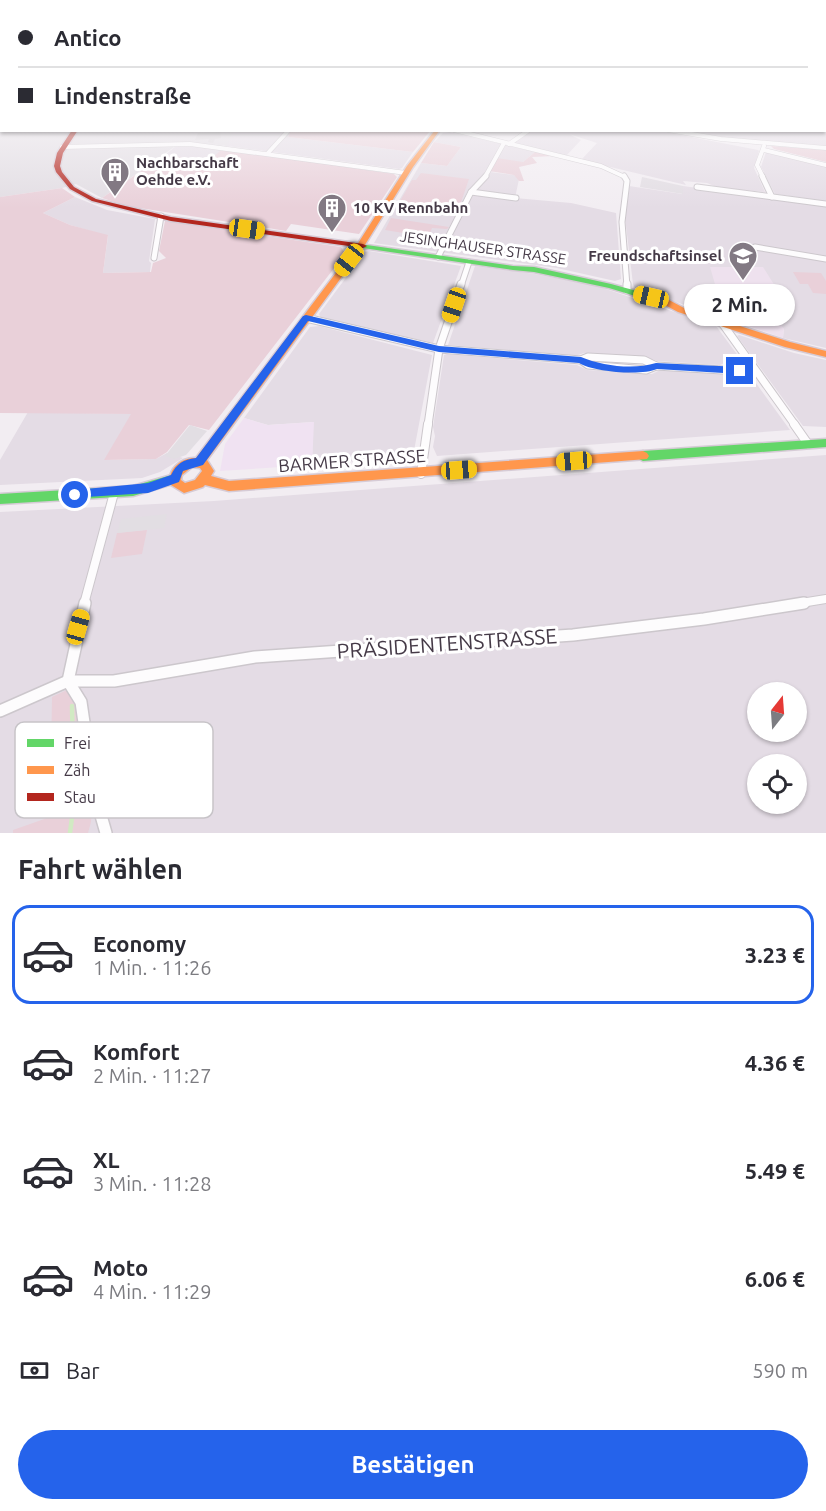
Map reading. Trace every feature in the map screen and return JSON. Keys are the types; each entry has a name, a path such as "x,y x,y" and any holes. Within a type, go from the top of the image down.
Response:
{"street":[{"path":"62,147 73,132"},
{"path":"267,154 287,132"},
{"path":"199,462 207,467 205,480 198,486 184,488 177,485 175,478 177,472 183,466 199,462 360,246 406,173 437,132"},
{"path":"462,132 624,175 627,181 620,206 627,290"},
{"path":"438,257 471,192 479,186 506,143 525,132"},
{"path":"683,132 763,143 826,148"},
{"path":"62,147 174,143 406,173"},
{"path":"763,143 764,150 757,165 772,197"},
{"name":"JESINGHAUSER STRASSE","path":"62,147 57,161 58,169 70,186 82,195 106,204 161,216 360,246 513,268 533,267 627,290 788,345 826,354"},
{"path":"764,150 826,165"},
{"path":"697,187 826,204"},
{"path":"471,192 516,198"},
{"path":"154,258 161,216"},
{"path":"755,247 826,259"},
{"path":"421,474 439,349 469,262"},
{"path":"306,318 439,349 581,360 588,365 646,370 656,366 755,372"},
{"path":"722,323 808,444"},
{"name":"BARMER STRASSE","path":"205,480 229,486 421,474 826,443"},
{"path":"0,499 114,493 148,488 175,478"},
{"path":"84,722 81,702 68,681 78,627 114,493"},
{"name":"PRÄSIDENTENSTRASSE","path":"68,681 114,681 255,657 573,635 704,620 826,599"},
{"path":"0,711 68,681"},
{"path":"102,818 106,833"}],"shaded area":[{"path":"0,132 233,132 227,146 201,143 177,145 102,198 76,184 0,197"},
{"path":"231,132 290,132 288,137 413,152 399,169 227,146 209,161 165,155 177,145 201,143 225,146"},
{"path":"290,132 429,132 413,152 288,137"},
{"path":"450,132 535,152 523,162 490,172 514,175 519,179 515,198 571,203 616,213 621,279 615,281 557,268 374,243 421,163 447,166 461,147 434,142 443,133"},
{"path":"528,132 665,132 758,150 754,168 765,192 719,188 707,183 683,181 686,185 581,160 597,143 569,134 581,140 566,156 513,143"},
{"path":"690,132 824,132 826,146 721,137"},
{"path":"434,142 461,147 447,166 421,163"},
{"path":"771,146 826,150 826,162 774,149"},
{"path":"222,149 394,174 397,177 359,234 291,224 286,231 127,206 102,198 164,155 209,161"},
{"path":"535,152 554,156 532,157 537,163 519,167 524,181 519,181 514,175 489,171 497,158 523,162"},
{"path":"766,152 826,166 826,201 775,194 761,167"},
{"path":"421,173 469,179 458,211 399,203 412,180 416,180"},
{"path":"642,177 683,186 683,194 640,187"},
{"path":"629,186 682,194 683,186 826,206 826,348 783,338 784,329 719,297 724,315 713,312 711,314 635,288 624,209"},
{"path":"62,188 75,197 43,213 70,225 108,235 103,273 151,272 153,263 166,258 159,251 165,221 341,247 345,254 209,430 189,425 167,452 156,459 104,460 131,414 0,413 0,197"},
{"path":"75,197 107,210 155,219 149,261 151,263 150,272 103,273 108,236 70,225 43,213"},
{"path":"391,218 449,227 447,229 432,228 428,237 385,230"},
{"path":"365,252 461,266 433,343 321,318 319,314"},
{"path":"475,266 535,274 597,286 716,326 742,361 741,363 726,362 720,365 657,361 646,357 584,353 575,356 448,345"},
{"path":"710,267 763,267 787,305 765,303 784,329 783,338 730,320 724,315"},
{"path":"793,272 821,273 826,281 826,294 813,293 808,284 800,284"},
{"path":"319,326 432,355 413,456 312,465 313,422 268,425 244,418 310,327"},
{"path":"737,336 794,353 826,360 826,427 803,426"},
{"path":"444,355 577,365 587,370 652,374 660,370 724,374 733,378 753,379 790,430 437,456 433,447 435,436 433,427"},
{"path":"28,412 132,414 105,460 156,459 167,453 183,458 160,472 142,478 0,485 0,460"},
{"path":"244,418 268,425 314,422 312,465 220,471 225,444"},
{"path":"190,425 207,431 186,455 174,459 165,456"},
{"path":"826,455 826,833 0,833 0,512 214,501"},
{"path":"167,514 164,528 117,533 121,519"},
{"path":"147,530 142,554 111,558 117,533"},
{"path":"71,688 81,703 84,722 52,722 52,697"},
{"path":"47,818 91,818 88,833 13,833 13,830"}],"building":[{"path":"220,132 221,138 215,139 213,143 208,142 209,139 195,140 198,133"}],"waterway":[{"path":"72,706 72,722"},
{"path":"70,833 72,818"}],"traffic: fast":[{"path":"363,246 513,268 534,269 645,296"},
{"path":"643,456 826,443"},
{"path":"0,499 133,491 175,479"}],"traffic: slow":[{"path":"199,462 360,246 410,166 436,132"},
{"path":"645,296 788,345 826,354"},
{"path":"205,480 229,486 643,456"},
{"path":"191,462 204,464 208,471 199,484 184,488 175,482 176,475 182,467 191,462"}],"traffic: jam":[{"path":"74,132 60,153 57,166 72,188 94,200 171,219 363,246"}],"place":[{"name":"Nachbarschaft Oehde e.V.","path":"115,198"},
{"name":"10 KV Rennbahn","path":"332,234"},
{"name":"Freundschaftsinsel","path":"743,282"}],"route":[{"path":"75,495 148,488 175,478 180,468 187,464 199,462 306,318 439,349 581,360 588,365 646,370 656,366 740,371"}]}
